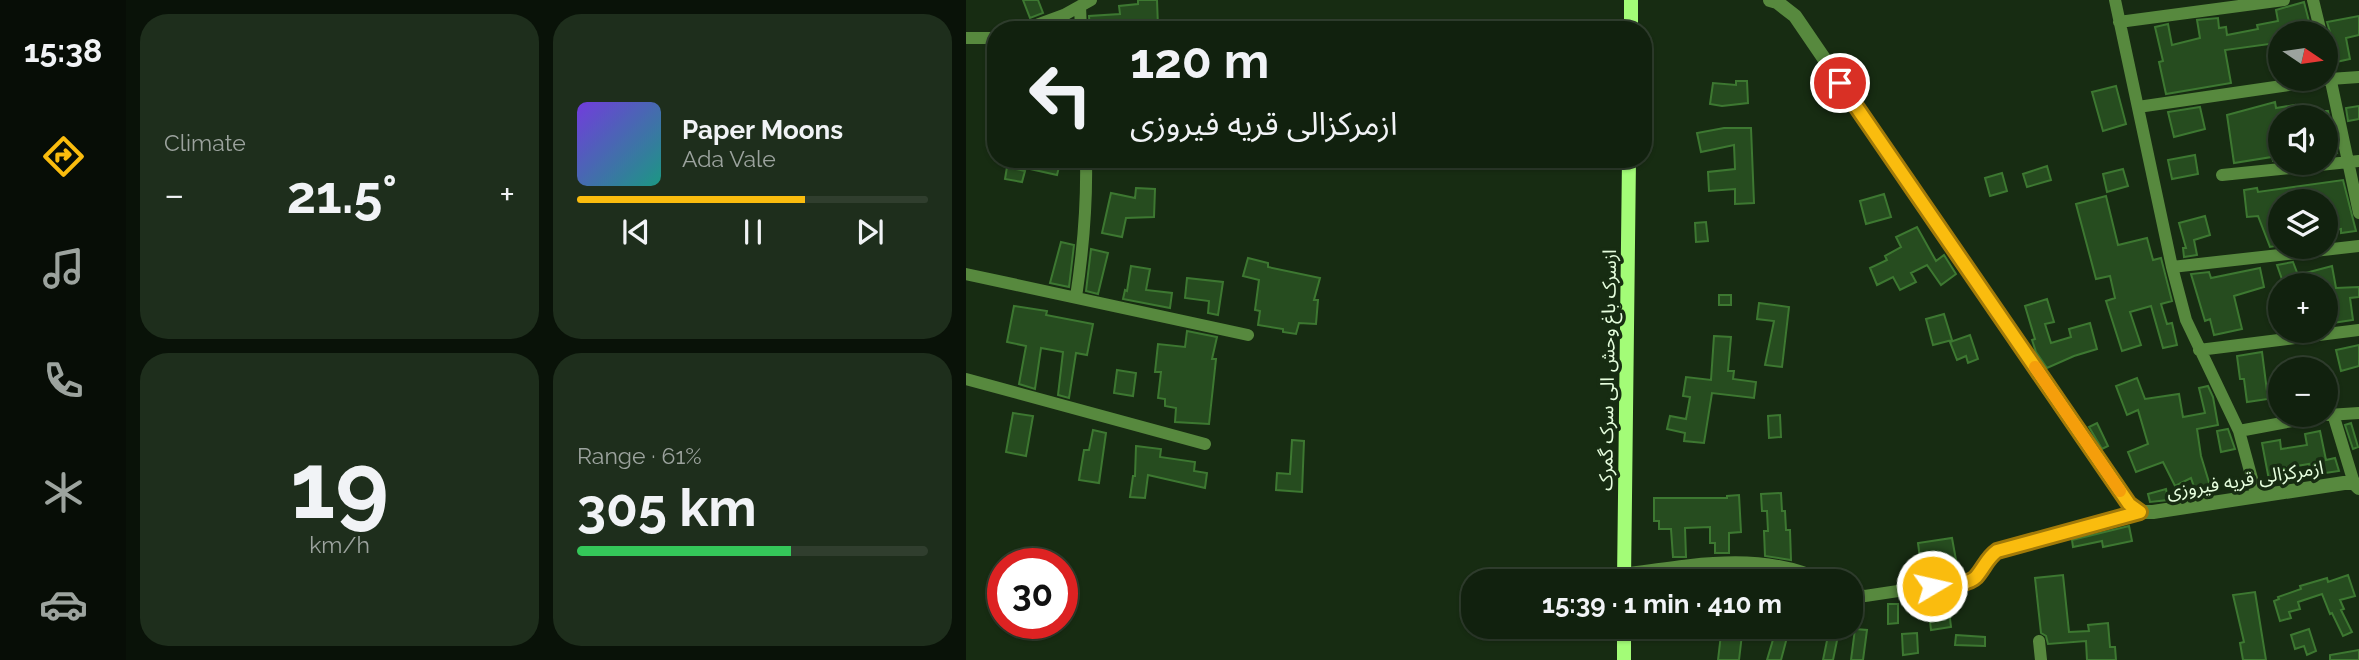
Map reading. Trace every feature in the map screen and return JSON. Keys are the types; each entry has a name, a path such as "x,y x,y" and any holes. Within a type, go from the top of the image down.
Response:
{"main road":[{"path":"1631,0 1631,21"},
{"name":"ازسرک باغ وحش الی سرک گمرک","path":"1624,569 1629,168"},
{"path":"1624,639 1624,660"}],"street":[{"path":"1770,0 1795,16 2129,504 2140,512"},
{"path":"2115,0 2172,267 2186,320 2239,431 2257,497"},
{"path":"2119,22 2284,0"},
{"path":"2314,0 2318,21"},
{"path":"1048,21 1086,3"},
{"path":"1083,21 1086,3"},
{"path":"966,38 987,38"},
{"path":"2338,78 2359,77"},
{"path":"2138,107 2268,88"},
{"path":"2334,91 2354,161 2359,213"},
{"path":"2222,175 2354,161"},
{"path":"1076,297 1084,245 1086,168"},
{"path":"2172,267 2359,246"},
{"path":"966,274 1248,335"},
{"path":"2199,350 2359,330"},
{"path":"966,379 1205,444"},
{"path":"2338,414 2359,413"},
{"path":"2239,431 2268,426"},
{"path":"2333,427 2357,486"},
{"name":"ازمرکزالی قریه فیروزی","path":"2140,512 2357,486"},
{"path":"1863,596 1971,580 1997,551 2140,512"},
{"path":"1662,569 1683,564 1743,563 1794,569"},
{"path":"2039,641 2041,660"}],"building":[{"path":"1023,0 1038,0 1043,13 1030,18"},
{"path":"1138,0 1157,0 1158,21 1089,21 1089,16 1120,14 1119,6 1138,4"},
{"path":"2304,2 2309,21 2278,21 2276,10"},
{"path":"2359,16 2359,35 2346,38 2350,59 2338,62 2338,21 2332,21"},
{"path":"2218,18 2219,28 2226,27 2227,35 2258,29 2257,25 2268,23 2268,44 2225,50 2231,83 2166,94 2159,62 2163,61 2155,27 2168,24 2172,45 2200,38 2197,20"},
{"path":"1736,81 1747,81 1748,103 1722,106 1710,104 1713,83 1736,85"},
{"path":"2116,86 2126,124 2103,131 2092,92"},
{"path":"2275,102 2276,105 2268,105 2268,158 2234,163 2227,115"},
{"path":"2359,106 2359,119 2348,121 2346,108"},
{"path":"2200,107 2205,129 2174,137 2168,112"},
{"path":"1724,128 1751,128 1754,203 1735,204 1735,189 1709,191 1708,172 1735,169 1734,145 1701,152 1697,133"},
{"path":"2195,155 2198,174 2172,179 2168,160"},
{"path":"2047,166 2051,180 2027,187 2023,174"},
{"path":"1007,168 1025,171 1022,182 1005,179"},
{"path":"1030,168 1059,168 1057,175"},
{"path":"2123,169 2128,186 2107,192 2103,174"},
{"path":"2002,173 2007,191 1990,196 1985,178"},
{"path":"2343,180 2356,231 2341,233 2341,229 2338,229 2338,189 2279,189"},
{"path":"1136,188 1155,189 1154,217 1126,218 1122,237 1102,233 1111,193 1135,198"},
{"path":"2257,188 2258,192 2268,191 2268,242 2258,216 2247,217 2244,190"},
{"path":"1884,194 1891,217 1866,224 1860,201"},
{"path":"2106,196 2118,245 2147,238 2153,260 2161,258 2172,301 2161,304 2167,324 2172,323 2177,345 2163,348 2151,306 2130,312 2141,345 2122,351 2106,301 2115,298 2110,276 2096,279 2076,204"},
{"path":"2205,216 2210,235 2194,240 2197,255 2184,257 2183,248 2186,248 2179,223"},
{"path":"1706,222 1708,241 1696,242 1695,223"},
{"path":"1917,227 1936,261 1944,255 1956,274 1941,285 1927,265 1911,273 1916,282 1900,290 1893,277 1877,285 1870,268 1887,260 1885,256 1901,247 1896,237"},
{"path":"1061,242 1074,245 1069,287 1050,283"},
{"path":"1091,249 1108,253 1098,294 1086,291"},
{"path":"1248,258 1268,263 1268,267 1320,278 1314,300 1318,300 1316,324 1299,323 1296,334 1258,325 1260,311 1255,310 1259,280 1243,276"},
{"path":"2293,262 2297,273 2280,273 2277,265"},
{"path":"1131,266 1150,269 1146,290 1172,293 1170,308 1123,299"},
{"path":"2332,266 2333,273 2306,273"},
{"path":"2260,268 2264,287 2234,296 2242,329 2214,335 2210,319 2205,321 2191,274 2209,272 2211,278"},
{"path":"1187,278 1223,282 1218,315 1208,313 1209,301 1185,298"},
{"path":"2359,287 2359,297 2350,298 2353,320 2338,322 2338,288"},
{"path":"1719,295 1731,295 1731,305 1719,305"},
{"path":"2047,299 2054,322 2045,324 2051,343 2071,337 2069,329 2090,323 2097,349 2047,368 2036,352 2025,306"},
{"path":"1759,303 1789,307 1782,367 1765,365 1774,321 1757,319"},
{"path":"1014,306 1047,311 1046,315 1093,324 1087,355 1076,353 1069,398 1058,395 1063,352 1041,348 1035,389 1019,384 1026,346 1007,342"},
{"path":"1944,314 1952,340 1933,345 1926,319"},
{"path":"1187,331 1217,337 1212,359 1216,359 1209,424 1175,422 1176,408 1165,406 1165,399 1158,398 1161,372 1155,372 1158,344 1185,347"},
{"path":"1970,335 1978,359 1968,363 1966,356 1957,360 1950,342"},
{"path":"1714,336 1731,337 1728,371 1734,371 1733,379 1756,382 1754,398 1712,393 1704,443 1684,441 1685,433 1667,429 1670,416 1686,419 1690,397 1683,396 1686,377 1711,380"},
{"path":"2359,345 2359,366 2341,371 2336,350"},
{"path":"2262,352 2268,399 2247,402 2237,356"},
{"path":"1117,370 1136,373 1133,396 1114,393"},
{"path":"2137,378 2145,399 2179,394 2183,417 2205,413 2199,388 2208,386 2213,397 2218,425 2197,429 2201,456 2212,492 2197,496 2191,478 2175,486 2163,462 2136,472 2128,452 2148,444 2138,410 2127,415 2116,386"},
{"path":"1013,413 1033,416 1026,456 1006,452"},
{"path":"1780,415 1781,437 1769,438 1768,416"},
{"path":"2097,423 2108,446 2102,449 2089,427"},
{"path":"2351,423 2358,447 2353,449 2345,425"},
{"path":"2228,429 2235,449 2221,452 2217,431"},
{"path":"1093,430 1106,433 1099,483 1079,480 1084,450 1089,450"},
{"path":"2320,431 2326,460 2335,458 2339,471 2311,475 2309,464 2284,468 2286,477 2269,480 2262,443 2280,440 2281,449 2307,445 2305,434"},
{"path":"1292,440 1304,441 1302,492 1276,490 1277,473 1290,474"},
{"path":"1136,446 1161,449 1160,457 1195,462 1194,471 1207,473 1205,488 1148,475 1145,498 1130,497 1135,476"},
{"path":"2166,489 2168,500 2150,502 2148,494"},
{"path":"1781,493 1786,530 1790,530 1791,560 1765,556 1764,531 1768,531 1767,511 1762,511 1761,494"},
{"path":"1739,495 1741,532 1729,533 1729,553 1715,553 1715,543 1710,543 1710,527 1685,528 1686,557 1673,557 1671,529 1659,529 1659,521 1654,521 1654,498 1727,498"},
{"path":"2129,526 2132,541 2103,547 2102,541 2073,547 2072,540"},
{"path":"1952,538 1956,560 1921,566 1918,543"},
{"path":"2063,575 2069,632 2089,631 2088,625 2108,623 2110,647 2115,647 2116,660 2087,660 2086,641 2048,644 2046,636 2041,633 2035,578"},
{"path":"2348,575 2355,596 2340,600 2344,609 2341,610 2352,632 2343,636 2322,594 2298,602 2300,609 2289,612 2291,618 2280,621 2274,601 2279,599 2278,597 2301,589 2300,586 2327,578 2328,582"},
{"path":"2255,592 2266,660 2243,660 2240,643 2244,642 2233,595"},
{"path":"1948,602 1951,627 1931,630 1928,604"},
{"path":"1888,604 1898,604 1898,623 1888,624"},
{"path":"2309,629 2316,651 2307,655 2304,646 2295,649 2291,635"},
{"path":"1863,630 1867,630 1863,660 1851,660 1854,639 1863,639"},
{"path":"1917,633 1918,653 1903,655 1902,634"},
{"path":"1956,635 1985,637 1985,646 1955,645"},
{"path":"1720,639 1741,639 1739,660 1718,660"},
{"path":"1773,639 1787,639 1781,660 1767,660"},
{"path":"1827,639 1837,639 1833,660 1823,660"},
{"path":"2359,650 2359,660 2330,660 2330,655"}],"slow traffic":[{"path":"2035,367 2120,491"}],"route":[{"path":"1840,83 2129,504 2140,512 1997,551 1971,580 1932,586"}]}
